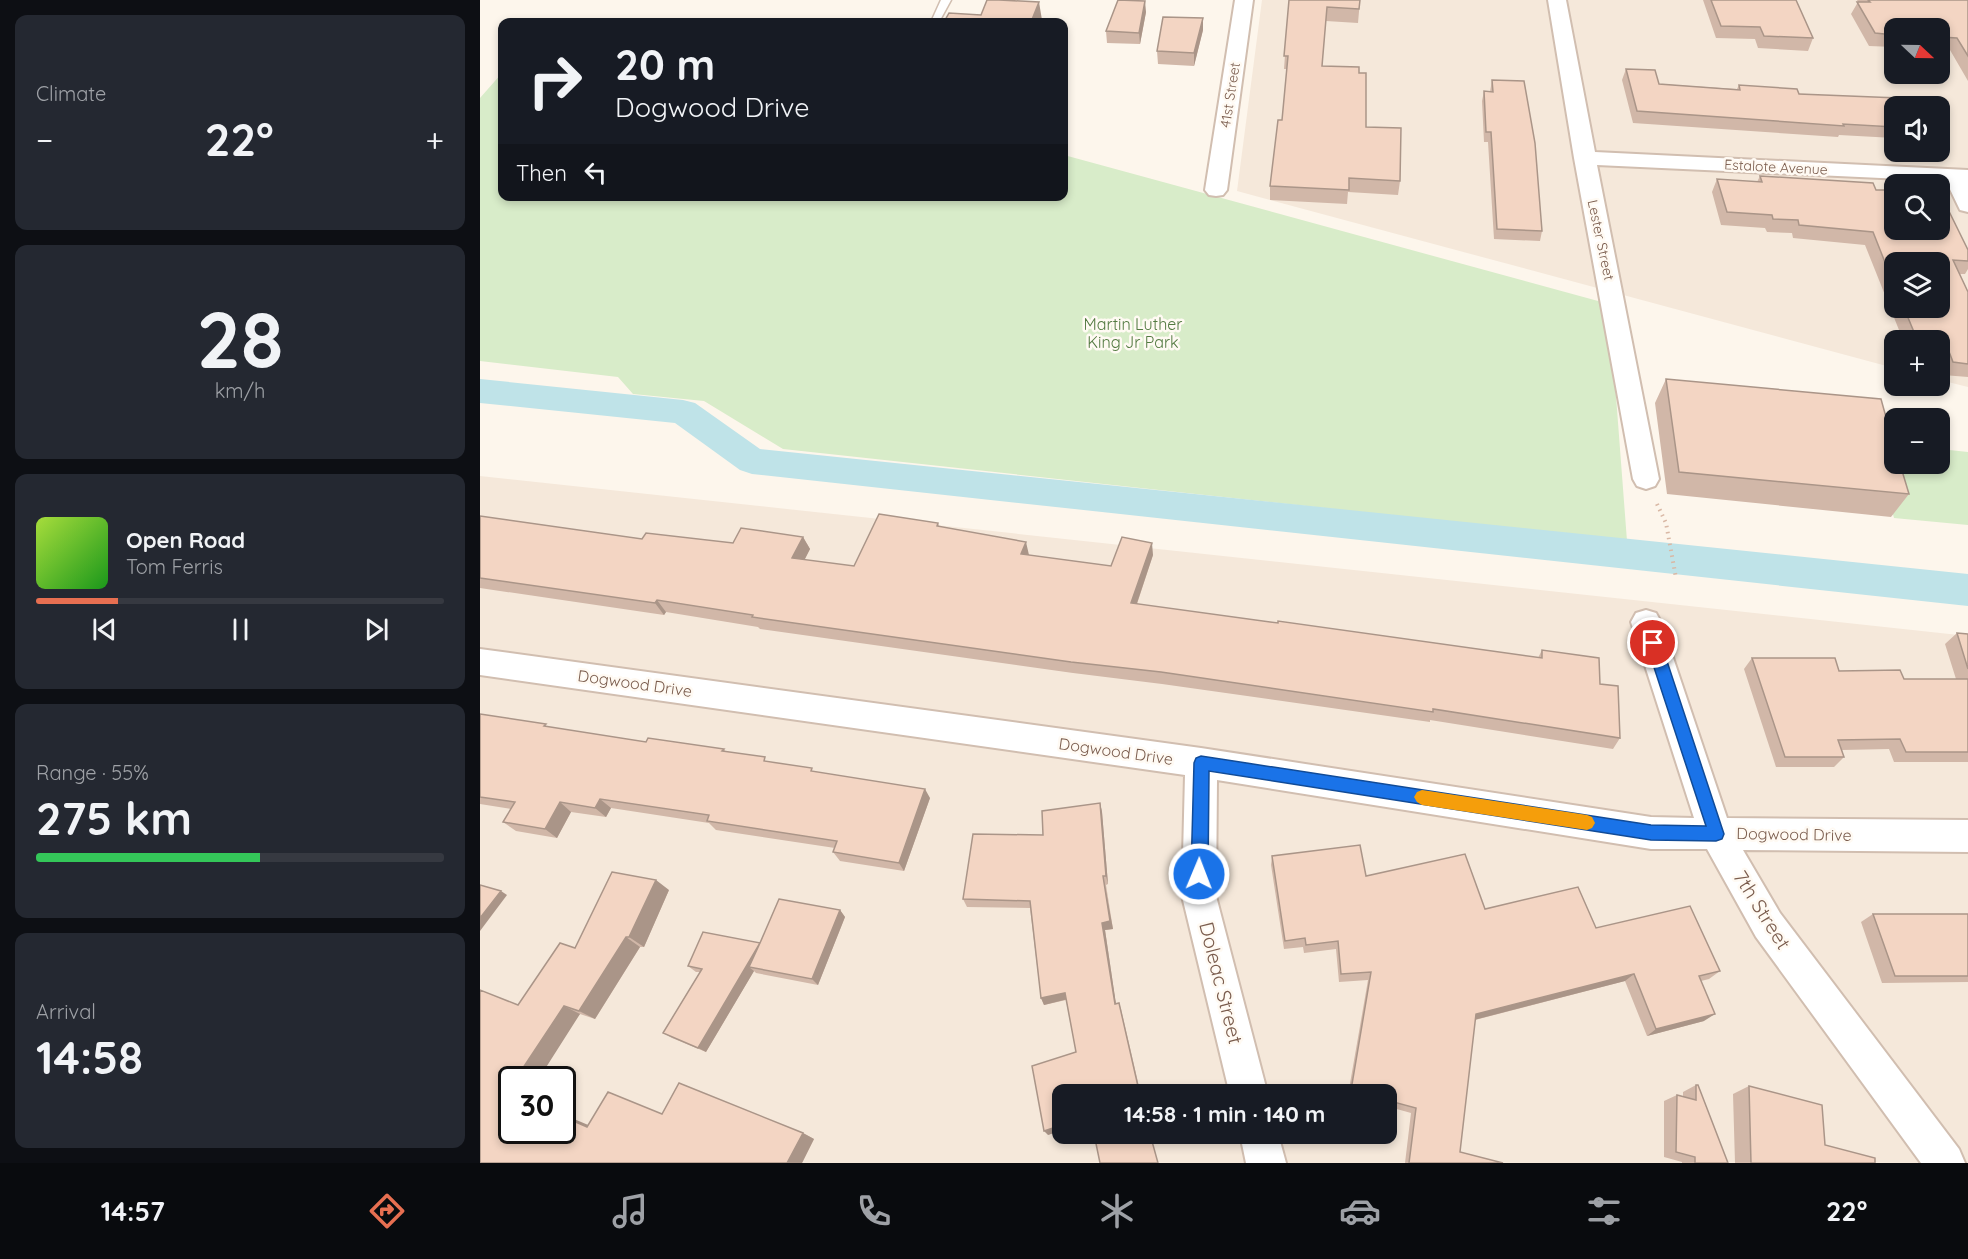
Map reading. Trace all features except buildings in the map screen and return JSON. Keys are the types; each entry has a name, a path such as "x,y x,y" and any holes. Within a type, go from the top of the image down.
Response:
{"street":[{"name":"41st Street","path":"1216,190 1245,0"},
{"name":"Lester Street","path":"1557,0 1584,158 1619,327 1646,479"},
{"name":"Estalote Avenue","path":"1584,158 1961,176"},
{"path":"1961,176 1968,205"},
{"name":"7th Street","path":"1647,621 1716,834 1768,925 1945,1163"},
{"name":"Dogwood Drive","path":"480,662 1201,763 1651,832 1968,836"},
{"name":"Doleac Street","path":"1201,763 1199,896 1246,1084"},
{"path":"1261,1144 1266,1163"}],"lane":[{"path":"937,18 946,0"}],"path":[{"path":"1666,523 1676,578"}],"shaded area":[{"path":"1262,0 1968,0 1968,387 1950,382 1950,330 1884,330 1884,365 1237,191"},
{"path":"480,476 1968,636 1968,1163 480,1163"}],"green space":[{"name":"Martin Luther King Jr Park","path":"498,78 498,201 1068,201 1068,156 1609,304 1627,541 783,449 704,401 633,394 618,377 480,361 480,98"},
{"path":"1873,442 1884,444 1884,474 1950,474 1950,450 1968,452 1968,525 1894,518"}],"waterway":[{"path":"480,391 683,412 752,461 1968,590"}],"slow traffic":[{"path":"1422,797 1587,823"}],"route":[{"path":"1199,874 1201,763 1651,832 1716,834 1653,643"}]}
